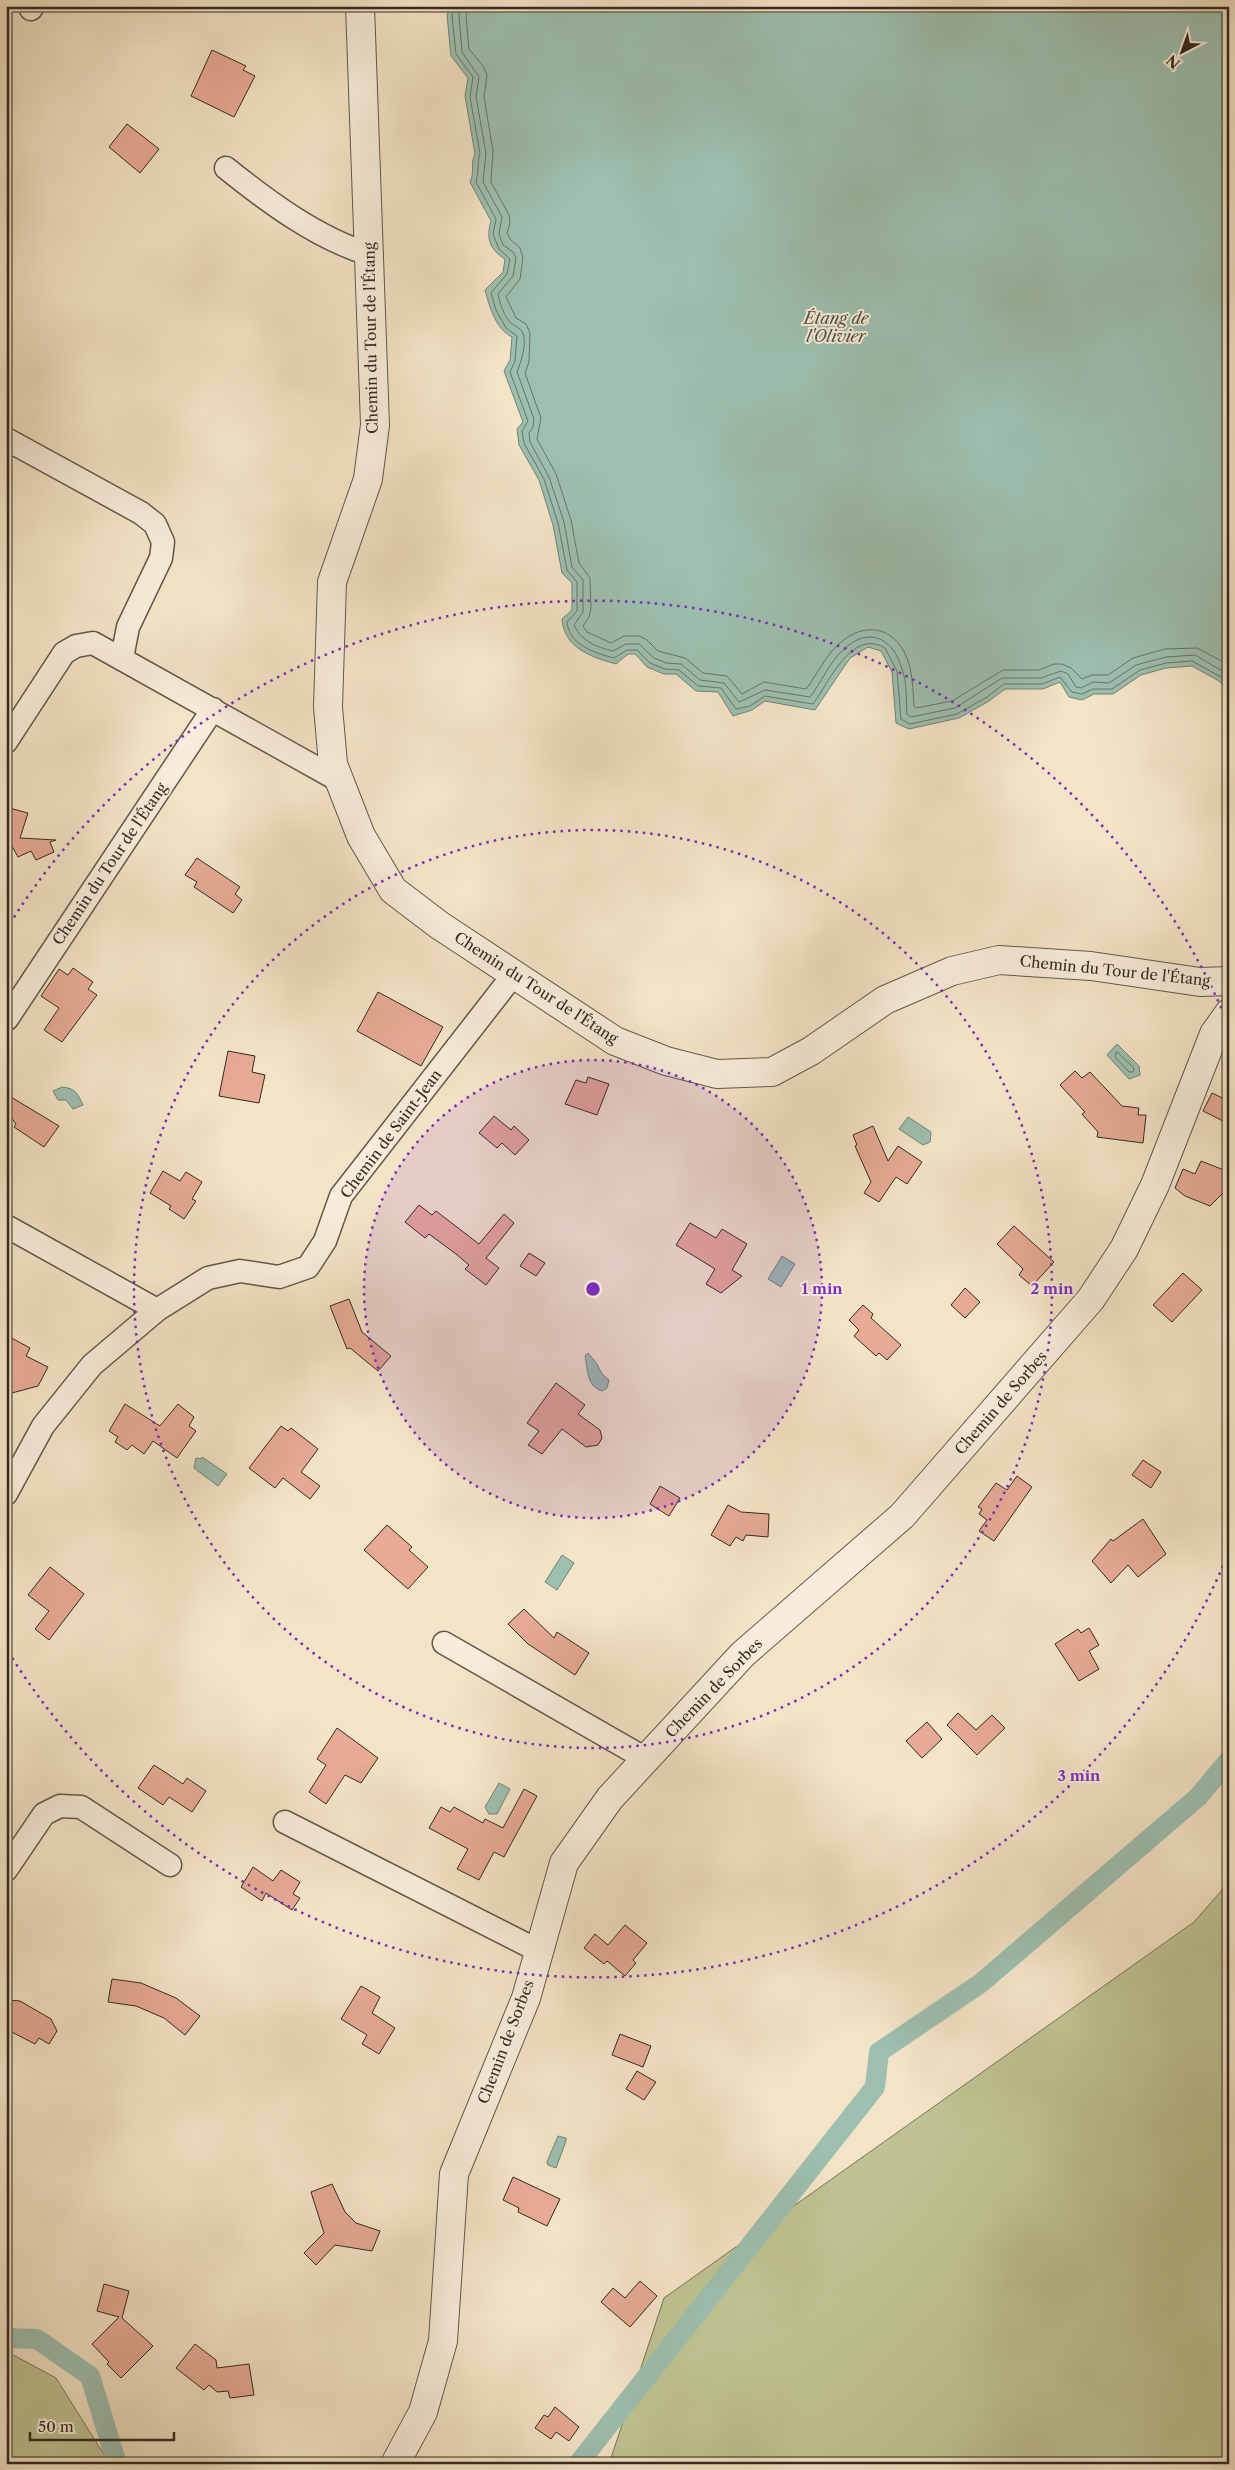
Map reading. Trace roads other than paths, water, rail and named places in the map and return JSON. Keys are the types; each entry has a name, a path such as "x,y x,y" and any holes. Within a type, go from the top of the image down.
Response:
{"street":[{"name":"Chemin du Tour de l'Étang","path":"360,6 375,426 368,480 332,582 328,707 333,764 361,836 393,890 439,925 615,1041 666,1061 717,1074 772,1072 811,1051 885,1000 952,971 999,960 1091,966 1200,982 1229,981"},
{"path":"226,168 261,196 335,241 369,254"},
{"path":"6,439 141,513 155,524 163,542 161,558 128,627 122,658"},
{"path":"6,742 64,653 76,646 94,643 340,782"},
{"name":"Chemin du Tour de l'Étang","path":"7,1019 213,709"},
{"name":"Chemin de Saint-Jean","path":"6,1494 43,1426 92,1365 157,1310 208,1278 240,1272 279,1277 308,1267 325,1240 341,1196 514,974"},
{"name":"Chemin de Sorbes","path":"395,2464 423,2412 444,2341 454,2174 526,1998 564,1863 610,1798 743,1654 902,1516 1091,1300 1124,1249 1156,1185 1214,1034 1229,1013"},
{"path":"6,1226 157,1310"},
{"path":"444,1644 646,1759"},
{"path":"6,1870 44,1814 60,1806 81,1807 170,1865"},
{"path":"285,1822 539,1952"}],"water":[{"name":"Étang de l'Olivier","path":"449,6 1229,6 1229,691 1219,681 1192,666 1166,668 1141,675 1113,694 1094,694 1082,700 1069,697 1060,682 1043,689 1005,689 989,701 959,718 909,729 896,723 892,672 881,651 868,647 850,658 815,710 765,701 752,710 733,716 718,692 696,691 676,674 664,674 647,667 635,654 628,654 616,664 588,654 573,644 564,629 562,619 572,610 572,583 562,573 553,525 539,480 519,445 517,429 523,422 504,371 510,360 512,337 497,323 485,290 503,272 505,259 495,251 490,243 491,221 470,182 475,154 465,96 468,78 451,56 447,15"},
{"path":"1117,1044 1139,1066 1140,1075 1129,1079 1107,1055"},
{"path":"62,1087 73,1090 83,1105 73,1109 66,1100 58,1100 53,1091"},
{"path":"908,1117 931,1132 930,1142 923,1145 899,1129"},
{"path":"782,1256 795,1264 781,1287 768,1279"},
{"path":"588,1353 602,1374 609,1380 607,1388 602,1391 597,1389 590,1381 585,1356"},
{"path":"202,1457 227,1474 218,1486 194,1468 196,1458 201,1459"},
{"path":"562,1555 574,1563 557,1590 545,1582"},
{"path":"499,1783 510,1789 497,1814 489,1814 485,1807"},
{"path":"558,2136 566,2138 566,2141 556,2168 548,2165 547,2162"}],"waterway":[{"path":"578,2464 875,2087 879,2052 981,1983 1198,1797 1229,1760"},
{"path":"6,2338 37,2339 90,2376 117,2464"}]}
